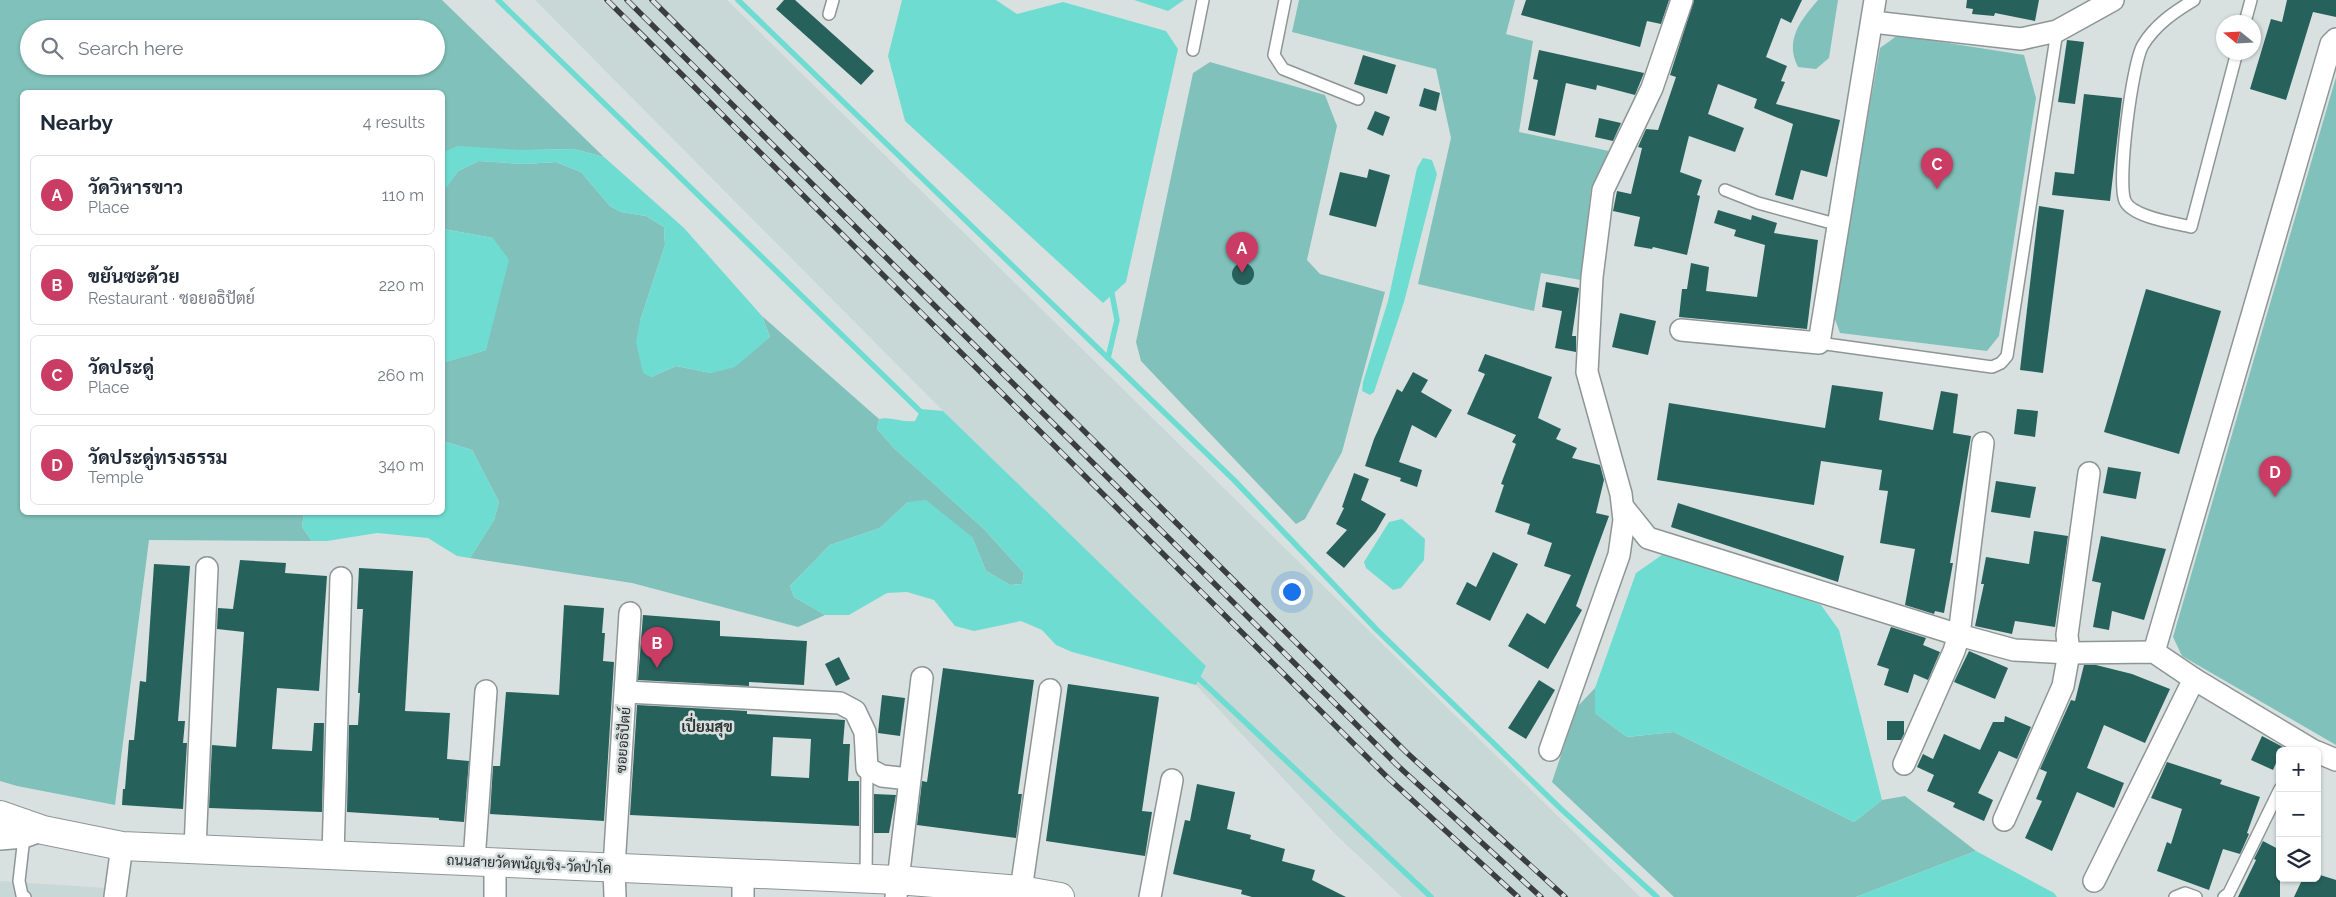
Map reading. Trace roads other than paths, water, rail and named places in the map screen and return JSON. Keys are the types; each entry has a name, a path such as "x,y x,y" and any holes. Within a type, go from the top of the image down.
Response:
{"main road":[{"path":"0,815 33,834"},
{"name":"ถนนสายวัดพนัญเชิง-วัดป่าโค","path":"33,834 122,846 614,867 743,885 866,878 896,888 1021,890 1060,897"}],"street":[{"path":"1550,750 1619,554 1624,520 1621,494 1587,372 1593,267 1603,190 1652,88 1682,0"},
{"path":"1681,330 1819,343 1873,22 1875,0"},
{"path":"1873,22 1970,35 2021,39 2056,32 2113,0"},
{"path":"2154,652 2330,44 2336,39"},
{"path":"1904,764 1954,651 1959,634 1983,443"},
{"path":"2004,820 2063,686 2069,653 2067,635 2089,473"},
{"path":"1623,507 1648,538 2014,650 2069,653 2154,652 2303,747"},
{"path":"1619,554 1648,538"},
{"path":"195,849 207,568"},
{"path":"333,855 341,578"},
{"name":"ซอยอธิปัตย์","path":"615,897 614,867 630,613"},
{"path":"896,888 922,678"},
{"path":"2094,881 2194,679"},
{"path":"1021,890 1050,690"},
{"path":"486,691 484,862 495,897"},
{"path":"626,692 840,704 856,711 865,732 867,768 882,776 909,779"},
{"path":"2321,755 2336,760"},
{"path":"1150,897 1172,780"},
{"name":"ถนนสายวัดพนัญเชิง-วัดป่าโค","path":"0,839 33,834"},
{"path":"116,897 122,846"}],"lane":[{"path":"829,14 834,0"},
{"path":"1193,50 1203,0"},
{"path":"1285,0 1274,55 1283,69 1358,99"},
{"path":"2194,0 2168,15 2142,46 2133,74 2123,177 2125,201 2136,212 2191,227 2235,60"},
{"path":"2247,15 2251,0"},
{"path":"1819,343 1992,367 2001,363 2006,356 2056,32"},
{"path":"1725,190 1758,203 1839,226"},
{"path":"866,878 867,768"},
{"path":"2224,897 2229,893 2279,792"},
{"path":"25,897 22,894 19,881 33,834"},
{"path":"2174,897 2185,893 2196,897"}],"waterway":[{"path":"498,0 924,415"},
{"path":"738,0 1234,480 1377,630 1560,808 1657,897"},
{"path":"1108,358 1117,320 1111,289"},
{"path":"1194,674 1431,897"}],"railway":[{"path":"607,0 1387,777 1518,897"},
{"path":"627,0 1397,765 1541,897"},
{"path":"652,0 1406,752 1565,897"}],"place":[{"name":"วัดประดู่","path":"1937,189"},
{"name":"วัดวิหารขาว","path":"1242,273"},
{"name":"วัดประดู่ทรงธรรม","path":"2275,497"},
{"name":"ขยันซะด้วย","path":"657,668"}],"district":[{"name":"เปี่ยมสุข","path":"707,727"}]}
